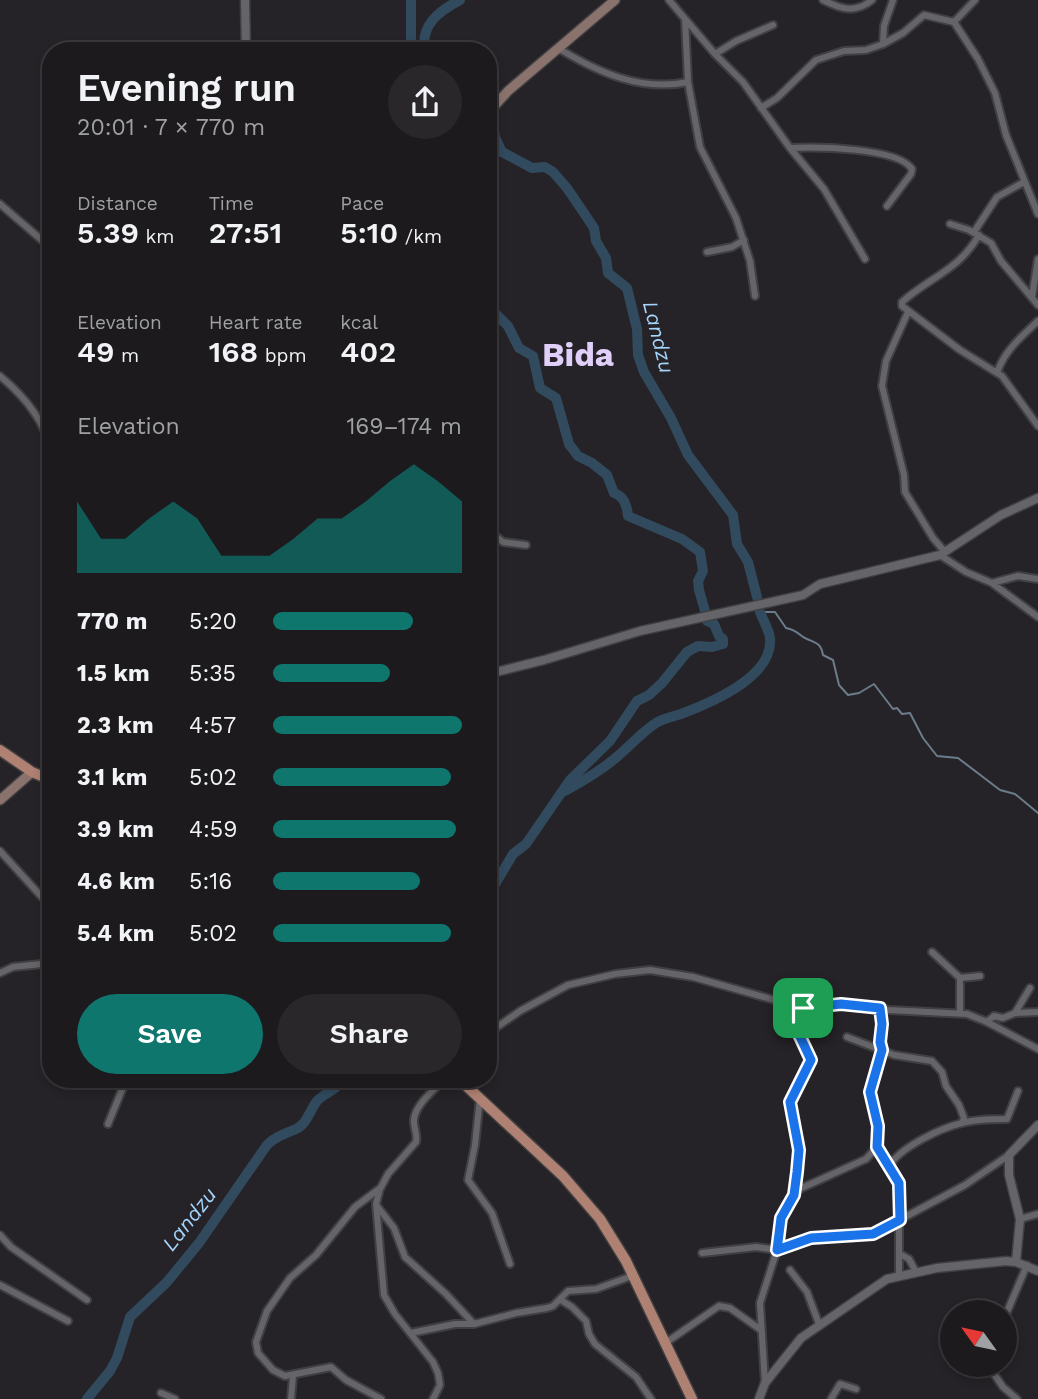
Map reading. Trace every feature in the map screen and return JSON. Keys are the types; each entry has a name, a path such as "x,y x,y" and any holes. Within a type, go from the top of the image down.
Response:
{"main road":[{"path":"497,104 615,0"},
{"path":"0,750 42,776"},
{"path":"0,800 32,772"},
{"path":"469,1088 583,1196 612,1237 692,1399"}],"street":[{"path":"245,0 246,42"},
{"path":"669,0 715,54 736,73 790,148 824,189 865,259"},
{"path":"823,0 845,10 855,9 872,0"},
{"path":"883,44 884,26 893,0"},
{"path":"954,22 975,0"},
{"path":"761,108 777,97 816,60 844,51 866,50 883,44 903,33 924,15 954,22 978,59 995,93 1006,135 1038,214"},
{"path":"685,17 688,82 700,147 730,205 744,240 755,296"},
{"path":"715,54 736,41 773,25"},
{"path":"558,48 580,61 635,83 688,82"},
{"path":"790,148 841,148 889,157 909,164 911,174 887,206"},
{"path":"1024,182 997,197 966,255 951,269 902,302 901,306 960,350 997,373 1010,386 1038,426"},
{"path":"0,204 42,240"},
{"path":"950,224 976,233 992,243 1001,261 1038,305"},
{"path":"707,252 720,251 744,240"},
{"path":"1032,297 1038,259"},
{"path":"908,312 886,361 881,386 904,475 905,492 942,554 966,572 992,583 1038,617"},
{"path":"997,373 1011,348 1038,321"},
{"path":"0,376 42,424"},
{"path":"497,672 640,631 803,594 820,584 942,554 1002,515 1038,498"},
{"path":"497,537 503,542 526,545"},
{"path":"992,583 1018,576 1038,579"},
{"path":"0,851 42,897"},
{"path":"932,951 960,978 960,1013"},
{"path":"0,973 13,967 42,964"},
{"path":"497,1027 542,997 568,985 615,974 650,971 680,975 803,1008 841,1004 960,1013 987,1022 1038,1049"},
{"path":"960,978 980,976"},
{"path":"1015,1013 1030,988"},
{"path":"765,1383 760,1303 777,1250 781,1218 795,1191 800,1148 790,1102 811,1060 797,1030 803,1008"},
{"path":"880,1008 882,1050 870,1092 878,1126 877,1147 899,1183 899,1275"},
{"path":"987,1022 994,1016 1003,1018 1015,1013 1038,1012"},
{"path":"847,1038 894,1055 925,1058 938,1066 946,1086 963,1113 962,1123"},
{"path":"108,1124 124,1088"},
{"path":"436,1088 418,1109 414,1120 418,1137 414,1147 388,1174 376,1204 384,1295 439,1373 437,1397"},
{"path":"890,1166 899,1153 948,1128 981,1119 1007,1119 1018,1091"},
{"path":"480,1098 468,1180 492,1213 510,1264"},
{"path":"702,1253 756,1247 777,1250 811,1238 873,1234 965,1185 1009,1155 1038,1125"},
{"path":"795,1191 866,1159 877,1147"},
{"path":"1009,1155 1009,1175 1020,1219 1016,1262"},
{"path":"380,1189 355,1207 316,1255 290,1278 267,1311 256,1342 258,1353 279,1374 293,1376 331,1367 346,1380 381,1399"},
{"path":"376,1204 394,1228 405,1257 474,1324"},
{"path":"1020,1219 1038,1214"},
{"path":"0,1235 11,1247 87,1300"},
{"path":"900,1254 909,1259 916,1272"},
{"path":"759,1399 765,1383 801,1338 887,1279 916,1272 995,1262 1016,1262 1038,1270"},
{"path":"1012,1300 1027,1265"},
{"path":"790,1270 807,1292 819,1324"},
{"path":"411,1333 455,1324 474,1324 547,1308 561,1300 565,1293 572,1289 596,1289 632,1276"},
{"path":"0,1285 68,1321"},
{"path":"561,1300 586,1321 589,1334 596,1344 636,1377 651,1399"},
{"path":"664,1344 719,1306 730,1308 761,1330"},
{"path":"291,1399 293,1376"},
{"path":"996,1377 1017,1399"},
{"path":"831,1399 840,1384 856,1389"},
{"path":"161,1393 175,1399"}],"waterway":[{"name":"Landzu","path":"411,0 411,42"},
{"name":"Landzu","path":"424,42 428,26 438,14 460,0"},
{"name":"Landzu","path":"497,141 502,152 532,168 545,167 553,172 594,228 596,241 606,258 608,273 627,288 637,329 638,355 644,372 671,418 688,455 733,515 737,544 748,562 757,597"},
{"name":"Landzu","path":"497,315 508,326 519,348 533,356 540,388 556,398 569,444 578,456 607,475 614,493 624,502 628,516 682,539 700,552 703,571 698,581 705,611"},
{"path":"760,612 775,612 786,628 818,644 823,655 833,660 839,685 848,695 859,693 874,684 893,709 897,708 902,714 910,713 923,738 937,756 958,758 1000,790 1015,794 1038,813"},
{"name":"Landzu","path":"565,791 607,765 656,723 708,703 751,676 762,665 769,652 770,638 760,612"},
{"name":"Landzu","path":"497,881 513,854 526,844 570,780 610,741 637,701 649,695 662,683 687,652 698,646 712,647 723,644 714,624 707,621"},
{"name":"Landzu","path":"87,1399 117,1358 130,1317 167,1282 199,1243 267,1145 277,1137 300,1127 317,1101 334,1088"}],"district":[{"name":"Bida","path":"578,354"}],"route":[{"path":"841,1004 880,1008 882,1050 870,1092 878,1126 877,1147 899,1183 900,1220 873,1234 811,1238 777,1250 781,1218 795,1191 799,1150 790,1102 811,1060 797,1030 803,1008 841,1004"}]}
